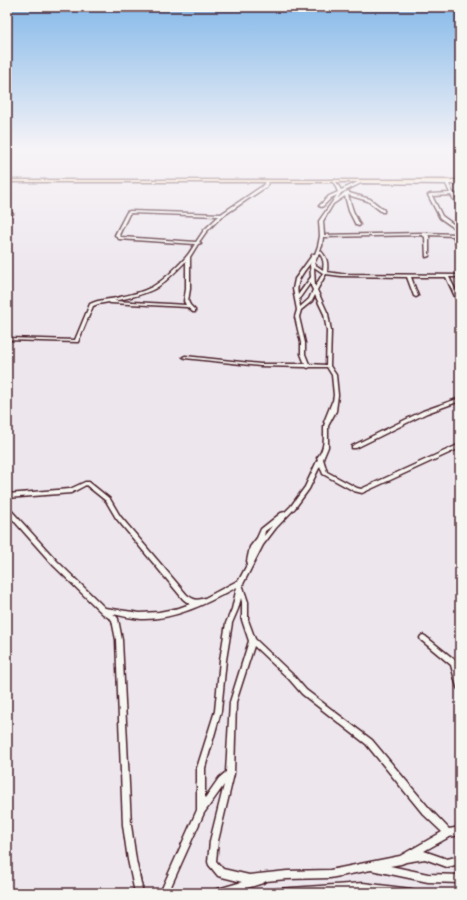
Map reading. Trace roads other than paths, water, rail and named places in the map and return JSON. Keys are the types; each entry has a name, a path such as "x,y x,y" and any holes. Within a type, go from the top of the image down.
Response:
{"street":[{"path":"106,302 154,287 177,269 188,257 206,231 222,215 256,192"},
{"path":"201,810 201,768 218,711 223,660 229,623 235,609 240,584 247,572 253,547 260,539 264,530 276,519 288,512 300,499 312,480 327,444 326,418 336,398 334,375 328,366 329,332 326,314 314,290 312,264 320,246 322,236 321,221 340,192"},
{"path":"321,206 330,197 340,192"},
{"path":"331,205 346,193"},
{"path":"346,193 369,200 383,211"},
{"path":"346,193 351,210 358,225"},
{"path":"460,207 455,200 454,194 430,195 441,217 460,231 456,238 460,249"},
{"path":"199,242 120,238 117,235 128,212 222,215"},
{"path":"322,236 422,234 457,235"},
{"path":"422,234 426,236 427,256"},
{"path":"299,310 310,302 314,290 325,273 326,263 324,257 317,252"},
{"path":"308,367 303,354 303,343 297,317 299,310 295,289 297,279 317,252"},
{"path":"188,257 188,289 186,301 188,306 194,311"},
{"path":"312,264 325,273 345,275 460,276"},
{"path":"409,276 416,296"},
{"path":"447,276 460,303"},
{"path":"297,299 313,277"},
{"path":"7,339 77,341 91,306 94,303 106,302 188,306"},
{"path":"185,357 260,366 328,366"},
{"path":"354,447 425,412 460,399"},
{"path":"320,458 325,473 359,491 460,446"},
{"path":"7,496 71,491 87,483 107,499 114,508 118,517 185,597 190,601 200,603"},
{"path":"7,509 55,563 103,610 115,619 120,640 127,825 139,893"},
{"path":"103,610 140,616 159,615 200,603 240,584"},
{"path":"240,584 245,602 246,620 252,641 291,677 304,692 369,742 426,811 448,833"},
{"path":"423,638 460,668"},
{"path":"252,641 233,702 230,774 214,841 212,862 221,873 249,878 330,874 425,855 447,863 460,860"},
{"path":"454,662 460,687"},
{"path":"164,893 201,810 222,781 230,774"},
{"path":"401,860 448,833 460,831"},
{"path":"371,866 428,878 460,879"},
{"path":"218,893 274,876"},
{"path":"277,893 363,886 411,893"}]}
